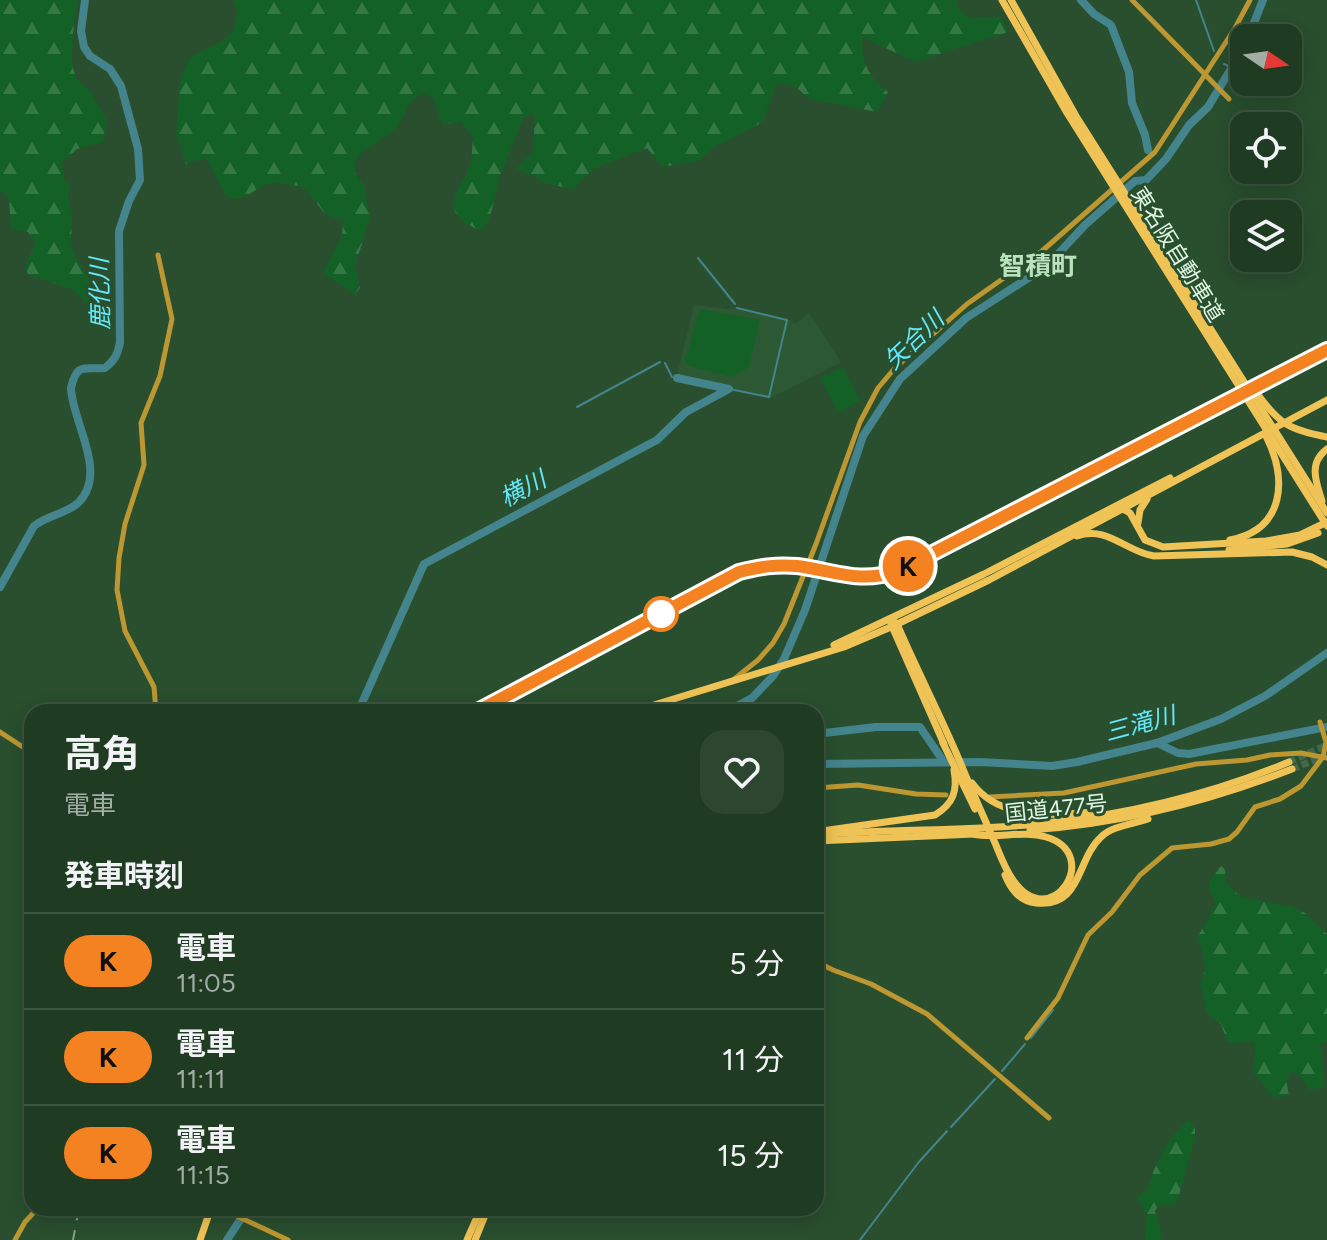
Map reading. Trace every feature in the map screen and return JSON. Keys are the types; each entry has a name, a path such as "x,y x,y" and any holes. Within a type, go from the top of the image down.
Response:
{"highway":[{"name":"東名阪自動車道","path":"1002,0 1030,51 1244,383"},
{"name":"東名阪自動車道","path":"1011,0 1103,163"},
{"name":"東名阪自動車道","path":"1138,219 1244,383"},
{"path":"1244,383 1271,435 1326,520"},
{"path":"1253,397 1272,418 1288,427 1327,437"},
{"path":"893,624 1113,507 1327,400"},
{"path":"1208,544 1249,534 1273,510 1280,489 1280,475 1271,435 1272,418"},
{"path":"1326,520 1314,470 1319,455 1327,449"},
{"path":"658,704 751,677 893,624 989,580 1198,466"},
{"path":"1145,540 1138,525 1138,514 1145,501 1157,490"},
{"path":"1113,507 1124,508 1133,517 1145,540 1163,547 1275,541 1300,535 1326,520"},
{"path":"1113,507 1106,526 1114,538"},
{"path":"1208,553 1287,544 1326,520"},
{"path":"1056,543 1089,533 1114,538 1146,554 1298,553 1327,565"},
{"path":"893,624 963,768 964,781 983,821 992,840 1005,868 1025,894 1051,898 1064,889 1071,874 1071,861 1062,845 1053,839 1039,835 973,834"},
{"path":"932,709 953,767 988,801 1015,812 1056,814 1145,808"},
{"name":"国道477号","path":"824,836 973,834 1062,828 1184,806 1290,766 1145,808 1046,823 824,836"},
{"path":"824,833 837,827 935,815 949,804 964,781"},
{"path":"992,840 1014,892 1028,901 1053,902 1072,890 1093,846 1107,832 1184,806"},
{"path":"200,1240 208,1216"},
{"path":"467,1240 478,1216"},
{"path":"475,1240 485,1216"}],"street":[{"path":"1132,0 1229,99"},
{"path":"729,683 758,660 779,634 865,411 886,378 967,304 1042,251 1149,158 1162,143 1250,0"},
{"path":"155,704 154,687 125,631 117,590 125,524 144,465 141,423 160,376 172,319 158,255"},
{"path":"1027,1038 1058,998 1088,935 1112,912 1140,875 1172,848 1229,839 1237,832 1248,812 1280,799 1301,786 1325,757 1326,742 1322,727"},
{"path":"0,732 24,748"},
{"path":"990,797 1064,793 1196,764 1270,755 1301,753 1325,757"},
{"path":"824,787 858,785 946,795"},
{"path":"824,962 833,970 871,984 927,1014 1049,1118"},
{"path":"15,1240 31,1216"},
{"path":"237,1216 288,1240"}],"shaded area":[{"path":"694,305 737,307 795,324 809,313 841,362 769,399 677,375"}],"green space":[{"path":"0,0 78,0 72,65 76,78 90,91 107,121 103,142 77,149 62,162 64,181 70,184 71,244 93,285 92,299 87,304 74,290 29,275 25,269 35,243 28,232 11,229 9,198 0,191"},
{"path":"233,0 956,0 959,10 969,18 1001,17 1008,32 915,62 863,37 867,68 888,92 877,112 809,99 795,86 776,83 763,122 714,147 699,161 662,167 647,148 595,168 572,189 545,183 516,169 533,151 535,116 529,115 523,119 500,177 490,217 484,228 478,230 459,218 454,206 469,166 473,137 461,122 442,124 434,99 423,93 412,100 396,129 363,151 355,162 356,175 364,185 370,218 355,266 360,288 355,294 323,273 342,235 343,221 325,214 305,188 273,183 245,197 233,198 226,196 206,158 186,164 176,132 181,77 190,58 233,32 238,12"},
{"path":"700,309 760,320 749,367 731,377 689,366 685,360"},
{"path":"843,367 860,401 838,413 820,378"},
{"path":"1221,866 1225,869 1226,883 1241,897 1293,907 1305,913 1327,934 1327,1041 1320,1044 1325,1087 1310,1090 1297,1073 1291,1072 1286,1080 1289,1096 1273,1097 1254,1073 1255,1044 1227,1041 1221,1024 1205,1012 1200,986 1205,969 1197,937 1216,902 1209,882"},
{"path":"1189,1120 1195,1129 1195,1136 1178,1199 1175,1204 1158,1206 1155,1211 1163,1240 1145,1240 1147,1215 1137,1197 1146,1192 1162,1153"}],"waterway":[{"name":"鹿化川","path":"0,587 34,526 73,507 87,491 90,462 71,388 76,374 82,369 105,368 116,356 120,342 119,231 140,180 138,149 121,86 110,69 90,56 84,47 81,31 85,0"},
{"path":"1081,0 1094,14 1111,25 1129,72 1132,103 1148,150"},
{"path":"1196,0 1214,51"},
{"name":"矢合川","path":"1254,24 1263,0"},
{"path":"1224,64 1230,67"},
{"name":"矢合川","path":"741,704 752,698 784,659 805,610 863,436 900,379 966,318 1047,266 1085,225 1135,181 1146,180 1166,159 1189,125 1208,107 1230,70"},
{"path":"698,258 735,304"},
{"path":"729,389 769,397 787,320 737,308"},
{"path":"577,407 660,362"},
{"path":"665,363 672,377"},
{"name":"横川","path":"362,704 424,564 657,440 686,412 729,389 677,378"},
{"name":"三滝川","path":"824,764 980,762 1052,766 1077,762 1157,743 1221,719 1265,696 1327,653"},
{"name":"三滝川","path":"824,733 876,727 920,727 944,762"},
{"path":"1157,743 1178,753 1189,754 1327,727"},
{"path":"1031,1038 1053,1010"},
{"path":"1002,1071 1025,1044"},
{"path":"951,1127 995,1079"},
{"path":"860,1240 918,1163 947,1131"},
{"name":"三滝川","path":"227,1240 243,1216"}],"tunnel":[{"path":"1289,762 1327,745"},
{"path":"1292,769 1327,755"}],"railway":[{"path":"574,660 739,572 782,565 860,576 898,571 1327,350"},
{"path":"491,704 582,655"},
{"path":"73,1240 78,1216"}],"train":[{"name":"K","path":"491,704 739,572 774,565 864,578 898,571 1327,350"}],"district":[{"name":"智積町","path":"1038,266"}]}
